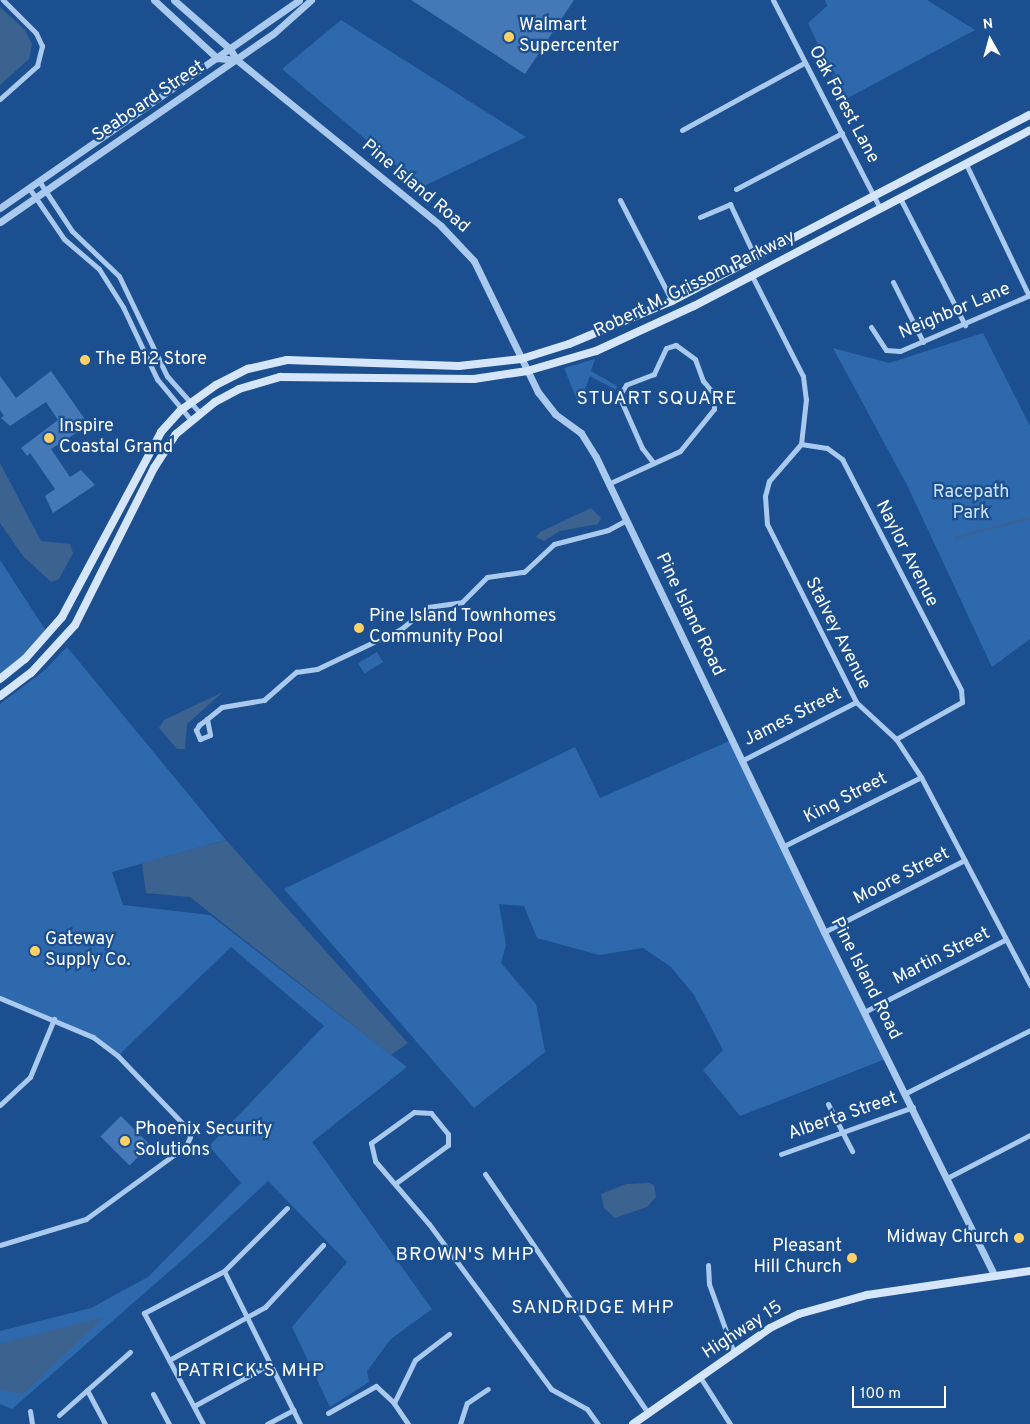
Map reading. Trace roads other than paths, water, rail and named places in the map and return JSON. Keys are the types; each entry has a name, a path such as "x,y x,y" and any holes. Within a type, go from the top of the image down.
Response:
{"main road":[{"name":"Robert M. Grissom Parkway","path":"0,678 25,659 62,618 148,450 181,410 248,369 287,360 459,366 521,359 632,320 672,301 874,194 1030,115"},
{"name":"Robert M. Grissom Parkway","path":"0,696 31,673 75,625 154,468 176,434 200,413 239,389 280,377 444,380 527,371 635,335 752,276 1030,130"},
{"path":"632,320 630,327 635,335"},
{"name":"Highway 15","path":"633,1424 770,1328 816,1308 867,1295 1030,1272"}],"street":[{"path":"0,99 37,66 42,46 36,34 3,0"},
{"path":"154,0 217,58 237,60"},
{"name":"Pine Island Road","path":"174,0 230,49 237,60 452,235 481,273 521,359 546,404 581,432 608,484 743,760 824,932 914,1107 995,1276"},
{"name":"Seaboard Street","path":"0,208 299,0"},
{"name":"Seaboard Street","path":"0,222 237,60 294,18 311,0"},
{"name":"Oak Forest Lane","path":"775,0 804,63 880,208"},
{"path":"682,130 804,63"},
{"path":"736,190 842,133"},
{"path":"966,164 1029,296"},
{"path":"39,181 72,231 119,276 167,376 200,413"},
{"path":"29,188 64,239 99,269 160,384 191,420"},
{"path":"900,198 965,325"},
{"path":"620,200 672,301"},
{"path":"700,217 730,204 755,256"},
{"name":"Stalvey Avenue","path":"752,276 803,376 807,413 801,444 769,481 765,496 767,524 856,702 896,739 921,777 1030,985"},
{"path":"893,282 923,342"},
{"name":"Neighbor Lane","path":"871,327 890,351 900,351 965,325 1029,296"},
{"path":"143,351 153,345"},
{"path":"608,484 653,462 690,442 716,402 700,376 695,359 676,345 666,348 654,374 626,384 619,396 642,448 653,462"},
{"name":"Naylor Avenue","path":"801,444 827,448 842,459 961,690 962,702 896,739"},
{"path":"207,719 229,704 264,700 291,674 317,669 401,629 428,606 462,602 487,577 529,569 554,544 608,530 626,521"},
{"name":"James Street","path":"743,760 856,702"},
{"name":"King Street","path":"784,846 921,777"},
{"name":"Moore Street","path":"824,932 965,860"},
{"name":"Martin Street","path":"864,1012 1006,940"},
{"path":"0,998 54,1019 93,1037 118,1056 187,1128 190,1137 186,1146 90,1217 0,1246"},
{"path":"0,1105 30,1077 54,1019"},
{"path":"906,1093 1030,1030"},
{"path":"828,1104 852,1151"},
{"name":"Alberta Street","path":"781,1154 914,1107"},
{"path":"396,1183 448,1145 448,1134 431,1113 414,1112 371,1143 375,1161 396,1183 551,1389 587,1409 598,1424"},
{"path":"947,1178 1030,1135"},
{"path":"485,1174 648,1413"},
{"path":"203,1424 144,1313 224,1271 287,1208"},
{"path":"169,1360 265,1307 323,1245"},
{"path":"708,1265 709,1284 734,1353"},
{"path":"224,1271 300,1424"},
{"path":"394,1403 415,1360 449,1334"},
{"path":"59,1415 130,1352"},
{"path":"194,1406 270,1364"},
{"path":"700,1377 730,1424"},
{"path":"328,1413 376,1386 394,1403 408,1424"},
{"path":"460,1424 467,1403 488,1389"},
{"path":"87,1390 105,1424"},
{"path":"154,1394 169,1424"},
{"path":"267,1424 293,1410"},
{"path":"30,1411 32,1424"}],"waterway":[{"path":"955,538 1030,518"}],"place":[{"name":"Walmart Supercenter","path":"509,37"},
{"name":"The B12 Store","path":"85,360"},
{"name":"Inspire Coastal Grand","path":"49,438"},
{"name":"Pine Island Townhomes Community Pool","path":"359,628"},
{"name":"Gateway Supply Co.","path":"35,951"},
{"name":"Phoenix Security Solutions","path":"125,1141"},
{"name":"Midway Church","path":"1019,1238"},
{"name":"Pleasant Hill Church","path":"852,1258"}],"district":[{"name":"STUART SQUARE","path":"657,400"},
{"name":"BROWN'S MHP","path":"465,1256"},
{"name":"SANDRIDGE MHP","path":"593,1309"},
{"name":"PATRICK'S MHP","path":"251,1372"}],"park label":[{"name":"Racepath Park","path":"971,504"}]}
